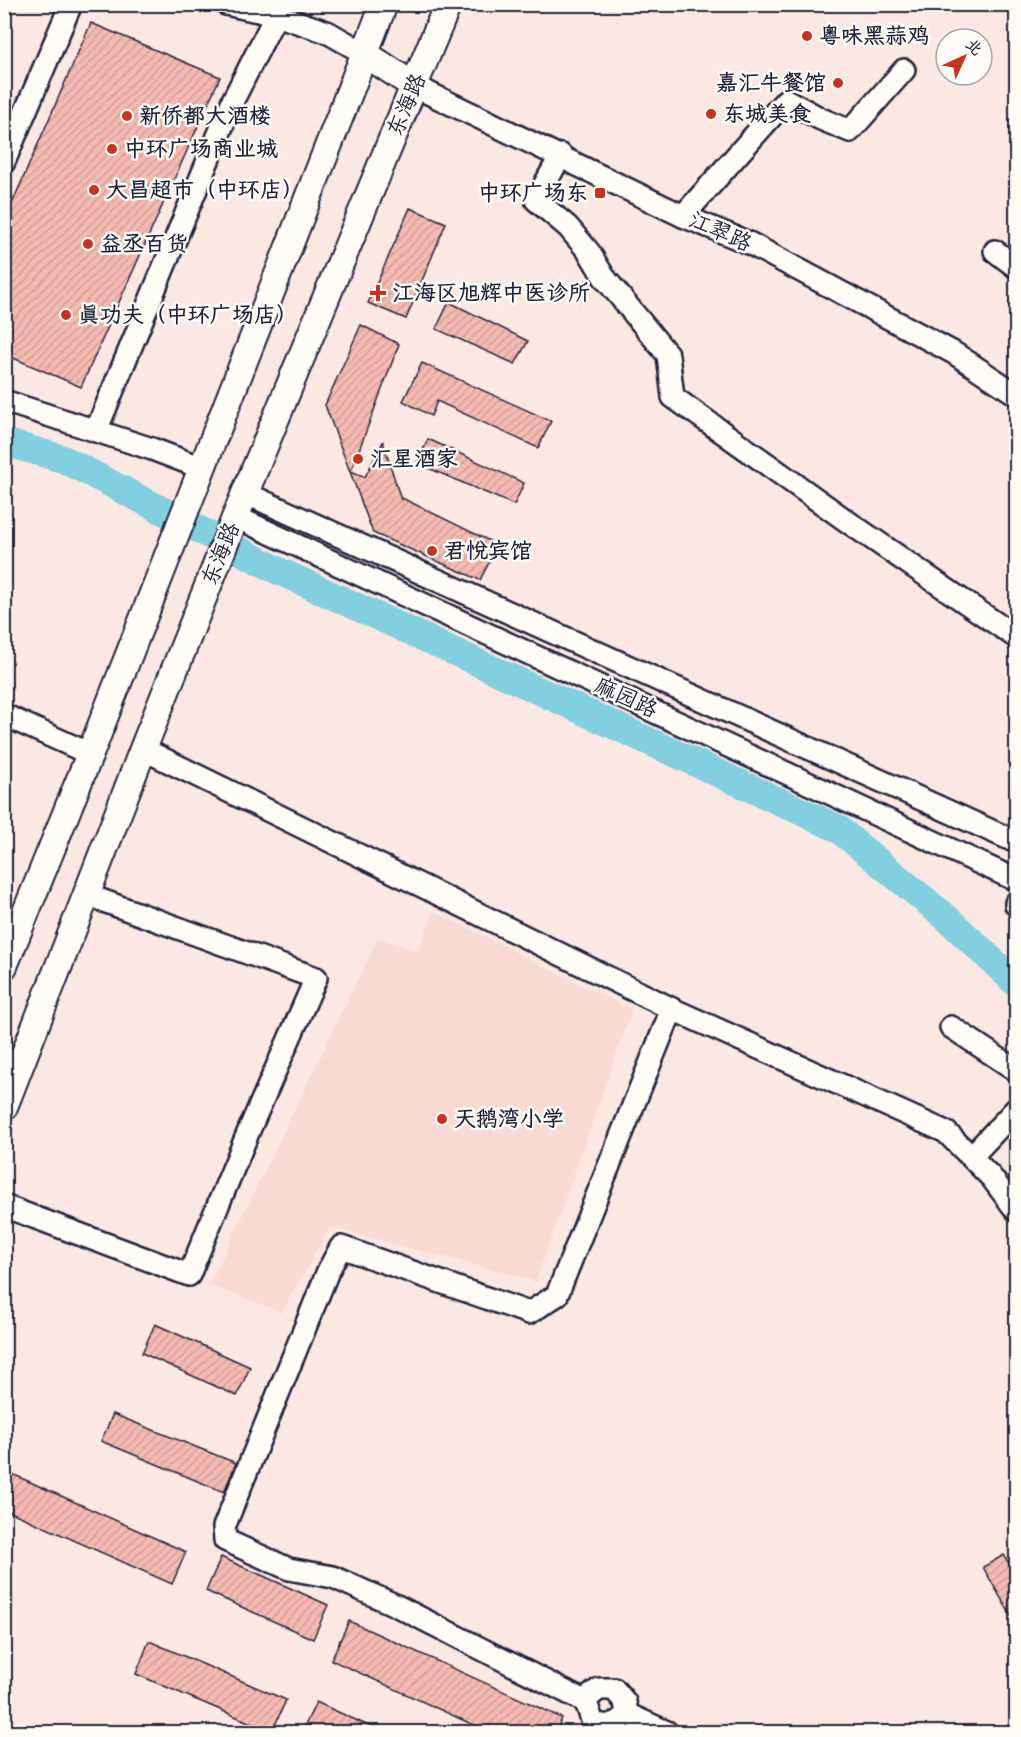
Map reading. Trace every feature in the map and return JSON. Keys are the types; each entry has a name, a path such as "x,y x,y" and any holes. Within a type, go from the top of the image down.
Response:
{"main road":[{"path":"4,966 90,754 384,4"},
{"name":"东海路","path":"4,1107 143,749 246,493 448,4"},
{"path":"364,53 414,86"}],"street":[{"path":"4,162 71,4"},
{"path":"226,4 276,15 327,32 364,53"},
{"path":"96,431 233,100 276,15"},
{"path":"683,216 786,100 821,119 850,131 904,69"},
{"name":"江翠路","path":"414,86 561,155 683,216 760,249 954,353 1017,394"},
{"path":"561,155 536,200 568,227 589,252 604,277 668,355 673,397 851,524 1017,637"},
{"path":"994,251 1017,267"},
{"path":"4,401 152,449 202,469"},
{"name":"麻园路","path":"246,493 1017,842"},
{"name":"麻园路","path":"236,518 1017,879"},
{"path":"4,715 90,754"},
{"path":"143,749 672,1009 946,1132 991,1177 1017,1210"},
{"path":"4,1206 189,1275 316,978 87,895"},
{"path":"586,1702 395,1605 333,1577 289,1569 225,1540 224,1527 328,1271 341,1247 529,1313 557,1295 672,1009"},
{"path":"951,1027 1017,1070"},
{"path":"971,1156 1017,1109"},
{"path":"599,1689 614,1689 625,1702 627,1714 616,1724 591,1728 586,1702 599,1689"},
{"path":"627,1714 667,1732"}],"shaded area":[{"name":"天鹅湾小学","path":"434,911 632,1010 536,1281 330,1227 282,1312 209,1285 378,938 418,951"}],"building":[{"name":"中环广场商业城","path":"91,23 220,77 81,387 4,354 4,222"},
{"path":"410,208 446,223 406,319 368,303"},
{"path":"449,302 528,341 515,364 436,329"},
{"path":"361,325 399,344 351,471 365,477 383,442 401,500 402,498 498,545 480,580 373,533 325,405"},
{"path":"422,363 551,421 538,448 437,401 431,416 403,401"},
{"path":"428,439 524,483 514,505 417,463"},
{"path":"155,1324 250,1367 237,1396 142,1353"},
{"path":"113,1414 236,1463 224,1492 101,1441"},
{"path":"10,1473 186,1552 172,1584 4,1509 4,1485"},
{"path":"1004,1555 1017,1577 1017,1626 983,1567"},
{"path":"221,1557 328,1605 313,1639 206,1591"},
{"path":"349,1621 562,1718 556,1732 489,1732 331,1660"},
{"path":"149,1641 286,1700 272,1732 136,1674"},
{"path":"316,1702 382,1732 302,1732"}],"waterway":[{"path":"4,442 63,459 279,571 837,828 948,919 1016,983"}],"place":[{"name":"粤味黑蒜鸡","path":"807,36"},
{"name":"嘉汇牛餐馆","path":"838,83"},
{"name":"东城美食","path":"711,114"},
{"name":"新侨都大酒楼","path":"127,116"},
{"name":"中环广场商业城","path":"112,149"},
{"name":"大昌超市（中环店）","path":"94,190"},
{"name":"中环广场东","path":"600,193"},
{"name":"益丞百货","path":"88,244"},
{"name":"江海区旭辉中医诊所","path":"378,293"},
{"name":"真功夫（中环广场店）","path":"66,315"},
{"name":"汇星酒家","path":"358,459"},
{"name":"君悦宾馆","path":"432,551"},
{"name":"天鹅湾小学","path":"442,1119"}]}
